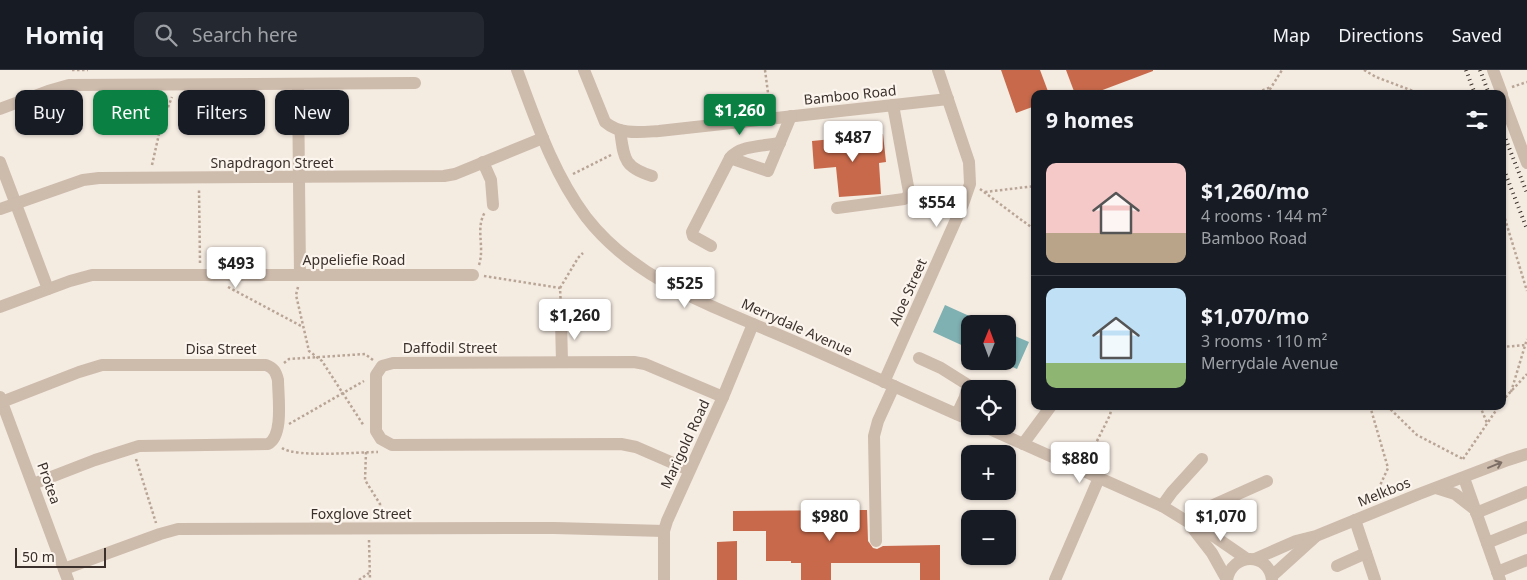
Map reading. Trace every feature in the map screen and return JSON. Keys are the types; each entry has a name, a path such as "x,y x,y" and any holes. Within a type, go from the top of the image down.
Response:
{"street":[{"name":"Merrydale Avenue","path":"517,70 543,138 561,179 570,194 587,218 614,246 645,271 682,293 961,416"},
{"path":"584,70 605,122 611,127 620,130 623,153 632,168 652,176"},
{"name":"Aloe Street","path":"876,541 874,436 889,384 970,184 969,162 938,70"},
{"path":"1493,70 1500,90"},
{"path":"0,109 69,85 415,83"},
{"path":"298,85 300,275"},
{"name":"Bamboo Road","path":"620,130 659,132 948,99"},
{"path":"837,208 904,199 908,196 909,192 893,105"},
{"path":"1506,106 1527,164"},
{"path":"730,158 768,171 792,116"},
{"name":"Snapdragon Street","path":"0,209 83,180 99,178 435,177 455,174 543,138"},
{"path":"711,246 693,236 692,232 730,158 733,154 744,149 780,143"},
{"path":"0,162 48,288"},
{"path":"483,162 491,180 492,205"},
{"name":"Appeliefie Road","path":"0,307 48,288 92,275 473,275"},
{"path":"561,320 562,362"},
{"name":"Marigold Road","path":"664,580 664,531 671,509 723,397 753,324"},
{"path":"919,358 941,368 968,385 965,397 956,414"},
{"name":"Daffodil Street","path":"382,366 393,363 634,362 645,364 723,397"},
{"name":"Disa Street","path":"1,400 102,365 266,364 274,369"},
{"path":"382,366 378,370 375,382 376,431 381,440 392,445 621,444 636,447 689,470"},
{"path":"33,484 132,448 151,445 264,445 272,442 277,435 278,426 278,380 274,369"},
{"name":"Protea","path":"1,400 66,575"},
{"path":"1023,444 1048,410"},
{"path":"1003,435 1162,506 1266,566 1272,578"},
{"name":"Melkbos","path":"1227,580 1231,568 1236,563 1316,536 1527,454"},
{"path":"1162,506 1202,459"},
{"path":"1055,580 1100,478"},
{"path":"1464,478 1499,576 1527,560"},
{"path":"1192,523 1209,507 1267,481"},
{"path":"1436,488 1462,498 1476,511"},
{"path":"1476,511 1527,492"},
{"path":"1354,520 1375,580"},
{"path":"1192,523 1227,580"},
{"path":"1487,543 1527,527"},
{"name":"Foxglove Street","path":"66,575 160,534 178,529 554,528 664,531"},
{"name":"Melkbos","path":"1272,578 1316,536"},
{"path":"1337,566 1366,553"}],"path":[{"path":"72,70 88,70"},
{"path":"765,70 771,119"},
{"path":"1270,90 1282,70"},
{"path":"1364,70 1376,77 1413,90"},
{"path":"161,165 152,165 161,125 173,95 183,84"},
{"path":"1262,90 1272,86"},
{"path":"572,174 619,150"},
{"path":"970,184 985,192 1031,227"},
{"path":"985,192 1031,186"},
{"path":"200,269 199,190 208,189"},
{"path":"492,205 480,222 482,255 480,264 473,275 560,288"},
{"path":"1506,222 1527,291"},
{"path":"561,320 560,288 583,253"},
{"path":"226,275 226,286 302,326"},
{"path":"300,275 296,295 308,351 322,361 365,428 376,431"},
{"path":"1511,392 1527,339"},
{"path":"1506,347 1526,345"},
{"path":"274,369 289,359 365,354 382,366"},
{"path":"1506,397 1527,374"},
{"path":"278,426 293,424 328,400 364,381 375,382"},
{"path":"1087,461 1111,410"},
{"path":"1371,410 1388,468 1378,490 1387,507"},
{"path":"1391,410 1417,435 1463,459 1496,410"},
{"path":"1482,410 1487,423"},
{"path":"272,442 287,451 311,453 381,452 392,445"},
{"path":"132,448 160,534"},
{"path":"366,452 365,480 380,504 375,528 369,574 370,580"},
{"path":"359,580 369,574"}],"water":[{"path":"945,305 967,315 961,315 961,345 933,332"},
{"path":"1016,336 1029,342 1016,369"}],"building":[{"path":"1001,70 1040,70 1048,90 1031,90 1031,107 1016,113"},
{"path":"1066,70 1153,70 1103,90 1074,90"},
{"path":"883,134 886,162 879,163 881,194 839,197 836,167 814,169 812,141"},
{"path":"867,510 868,541 873,548 877,549 883,546 940,545 940,580 920,580 920,563 831,563 831,580 801,580 801,563 766,561 766,531 733,531 733,511"},
{"path":"737,541 737,580 717,580 717,542"}],"railway":[{"path":"1466,70 1474,90"},
{"path":"1480,70 1488,90"},
{"path":"1506,140 1527,193"},
{"path":"1506,175 1527,229"}]}
